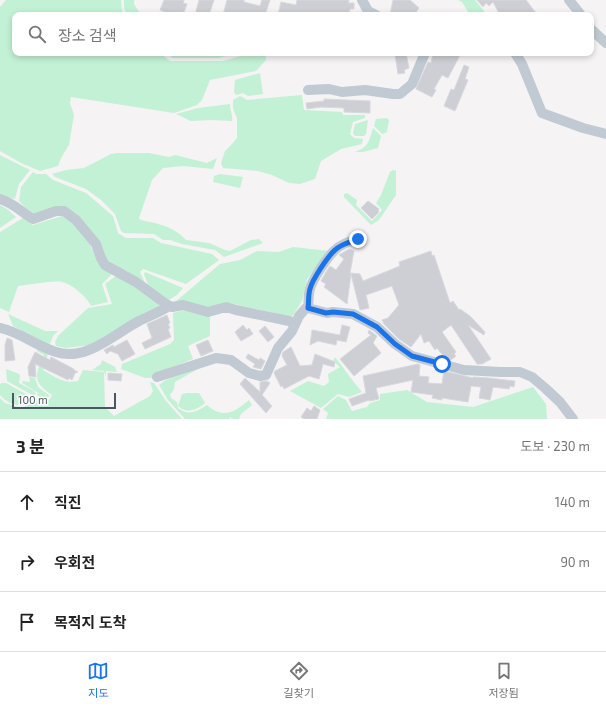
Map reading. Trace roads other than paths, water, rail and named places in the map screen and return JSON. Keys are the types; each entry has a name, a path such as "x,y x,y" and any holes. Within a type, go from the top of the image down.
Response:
{"street":[{"path":"362,0 370,12"},
{"path":"569,0 579,12"},
{"path":"594,33 606,43"},
{"path":"308,90 329,89 342,92 365,90 400,94 412,84 424,56"},
{"path":"517,56 522,64 542,113 583,128 606,134"},
{"path":"0,199 19,208 33,219 56,211 64,211 76,220 96,244 105,265 136,282 169,306 172,307 183,305 208,312 226,307 289,321 295,324"},
{"path":"308,308 310,290 313,281 325,264 336,249 348,242 358,239"},
{"path":"0,328 11,330 37,345 57,353 75,355 97,347 138,322 169,306"},
{"path":"157,377 216,358 231,360 249,373 260,376 266,375 278,348 292,331 299,316 306,308 308,308 326,313 333,312 353,314 377,327 395,344 412,356 464,370 520,372 532,378 545,388 560,402 573,419"}]}
